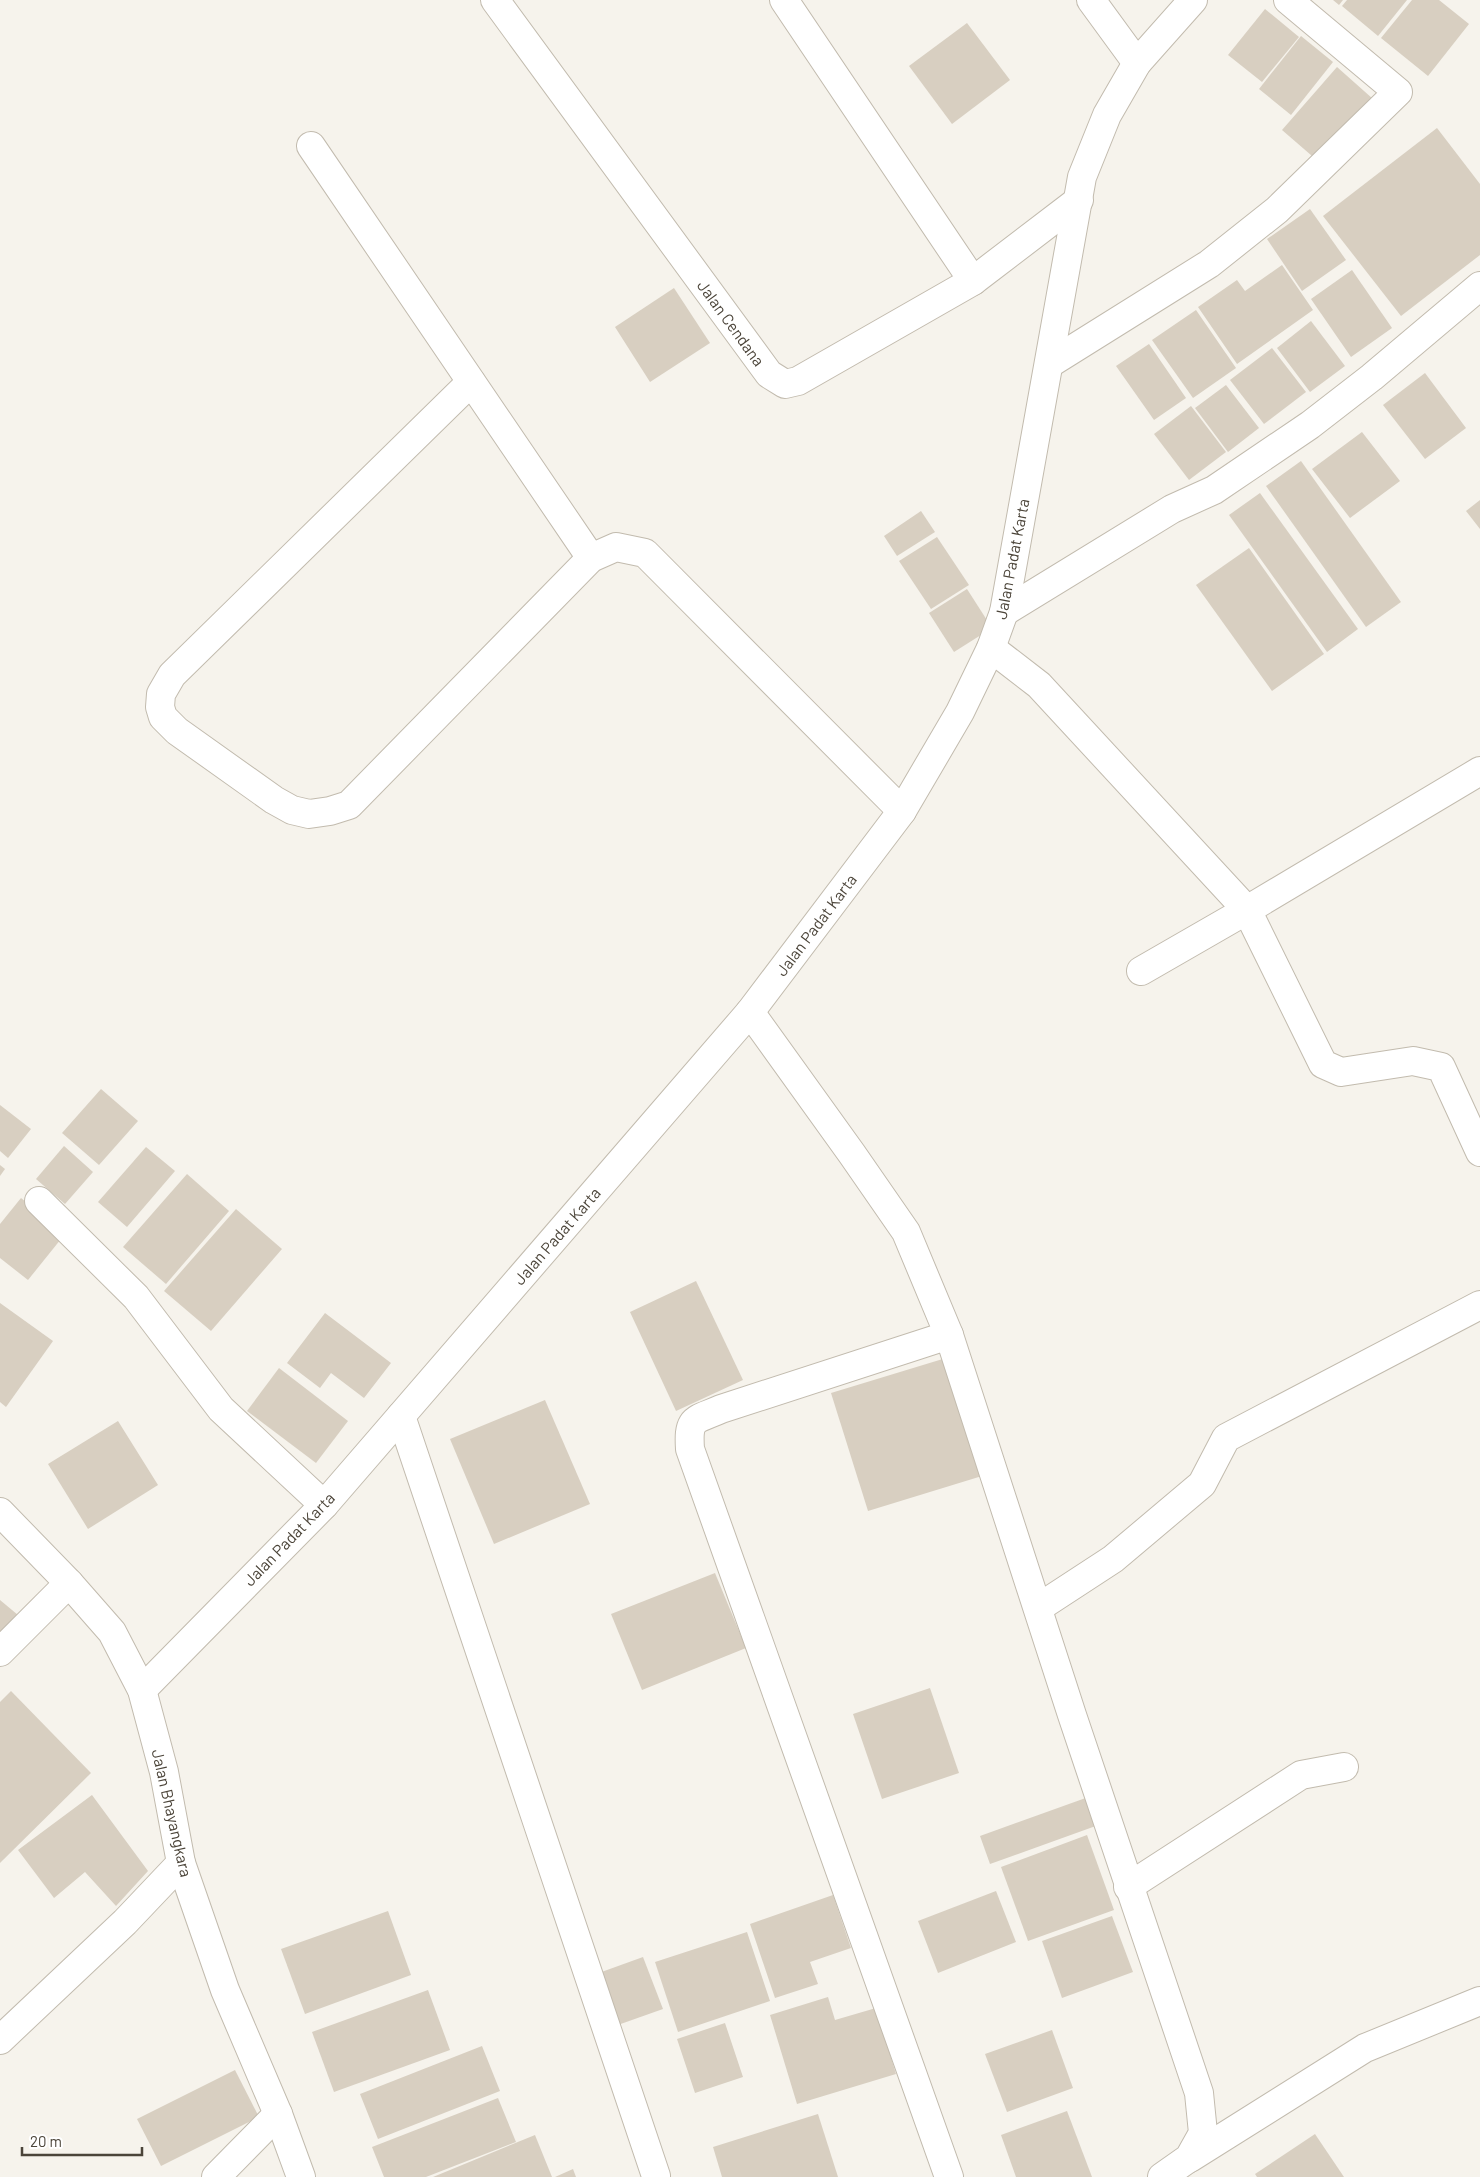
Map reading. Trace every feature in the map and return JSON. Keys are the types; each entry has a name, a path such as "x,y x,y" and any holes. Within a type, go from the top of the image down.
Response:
{"street":[{"name":"Jalan Cendana","path":"495,0 769,374 786,384 798,381 973,281 1079,200"},
{"path":"784,0 973,281"},
{"path":"1091,0 1137,63"},
{"name":"Jalan Padat Karta","path":"142,1690 324,1505 401,1416 750,1012 902,811 960,712 990,648 1004,612 1082,177 1106,115 1137,63 1193,0"},
{"path":"1049,364 1209,264 1277,210 1398,92 1288,0"},
{"path":"311,146 591,558"},
{"path":"1004,612 1172,510 1214,490 1310,425 1372,377 1480,286"},
{"path":"471,382 172,675 161,694 160,706 163,717 177,732 274,800 292,810 309,814 330,811 349,804 591,558 616,547 645,552 902,811"},
{"path":"990,648 1038,685 1247,910 1323,1064 1341,1072 1413,1061 1441,1067 1480,1152"},
{"path":"1141,971 1480,771"},
{"path":"750,1012 906,1232 949,1335 1128,1887 1199,2093 1203,2133 1190,2158"},
{"path":"39,1201 136,1297 221,1409 324,1505"},
{"path":"1038,1608 1113,1559 1202,1484 1226,1438 1480,1305"},
{"path":"949,1335 721,1409 694,1420 690,1425 689,1432 690,1449 949,2177"},
{"path":"401,1416 656,2176"},
{"name":"Jalan Bhayangkara","path":"0,1512 69,1583 112,1632 142,1690 164,1772 181,1863 225,1990 278,2114 301,2177"},
{"path":"0,1652 69,1583"},
{"path":"1128,1887 1301,1775 1344,1767"},
{"path":"0,2040 126,1922 181,1863"},
{"path":"1162,2177 1365,2048 1480,2001"},
{"path":"216,2177 278,2114"}],"building":[{"path":"1333,0 1343,0 1339,5"},
{"path":"1347,0 1407,0 1378,36 1342,6"},
{"path":"1412,0 1439,0 1469,24 1428,76 1381,38"},
{"path":"1265,9 1299,37 1262,82 1228,55"},
{"path":"967,23 1010,80 952,124 909,66"},
{"path":"1301,36 1333,62 1291,115 1259,89"},
{"path":"1337,67 1373,99 1319,162 1282,130"},
{"path":"1437,128 1480,184 1480,255 1401,316 1323,216"},
{"path":"1310,209 1346,260 1302,291 1267,239"},
{"path":"1282,265 1313,310 1237,364 1198,307 1237,280 1245,291"},
{"path":"1352,270 1392,328 1351,357 1311,299"},
{"path":"674,288 710,343 650,382 615,327"},
{"path":"1196,310 1236,368 1193,398 1152,340"},
{"path":"1311,321 1345,366 1310,392 1277,348"},
{"path":"1149,344 1186,398 1154,420 1116,366"},
{"path":"1272,348 1306,392 1264,424 1230,380"},
{"path":"1425,373 1466,428 1425,459 1383,405"},
{"path":"1226,385 1259,428 1228,452 1195,408"},
{"path":"1191,406 1226,452 1189,480 1154,434"},
{"path":"1362,432 1400,481 1350,518 1312,469"},
{"path":"1301,461 1401,602 1366,627 1266,486"},
{"path":"1260,493 1358,629 1327,652 1229,515"},
{"path":"1480,500 1480,529 1466,511"},
{"path":"921,511 935,532 897,556 884,536"},
{"path":"937,537 969,585 931,609 899,561"},
{"path":"1249,548 1324,654 1272,691 1196,585"},
{"path":"967,589 992,628 954,652 929,613"},
{"path":"101,1089 138,1121 99,1165 62,1133"},
{"path":"0,1105 31,1129 8,1158 0,1151"},
{"path":"64,1146 93,1172 65,1204 36,1179"},
{"path":"146,1147 175,1171 127,1227 98,1202"},
{"path":"0,1165 5,1169 0,1176"},
{"path":"187,1174 229,1211 166,1284 123,1247"},
{"path":"21,1198 65,1234 28,1280 0,1258 0,1224"},
{"path":"236,1209 282,1249 211,1331 164,1291"},
{"path":"696,1281 743,1380 676,1411 630,1312"},
{"path":"0,1303 53,1341 6,1407 0,1402"},
{"path":"325,1313 391,1363 364,1398 331,1373 320,1388 287,1363"},
{"path":"946,1358 982,1476 868,1511 831,1393"},
{"path":"279,1368 348,1421 316,1463 247,1411"},
{"path":"545,1400 590,1504 494,1544 450,1439"},
{"path":"118,1421 158,1485 88,1529 48,1464"},
{"path":"715,1573 746,1648 642,1690 611,1614"},
{"path":"0,1600 18,1615 0,1636"},
{"path":"930,1688 959,1773 882,1799 853,1714"},
{"path":"11,1691 91,1773 0,1863 0,1702"},
{"path":"92,1795 148,1871 116,1906 85,1872 54,1898 18,1850"},
{"path":"1094,1795 1104,1823 990,1864 980,1836"},
{"path":"1087,1835 1114,1910 1028,1941 1001,1867"},
{"path":"996,1891 1016,1942 938,1973 918,1921"},
{"path":"833,1895 851,1948 810,1962 818,1984 775,1998 750,1924"},
{"path":"388,1911 411,1975 305,2014 281,1949"},
{"path":"1112,1916 1133,1972 1062,1998 1042,1941"},
{"path":"747,1932 770,2001 678,2032 655,1962"},
{"path":"643,1957 663,2009 615,2026 596,1974"},
{"path":"428,1990 450,2050 334,2092 312,2032"},
{"path":"828,1997 835,2020 876,2008 896,2074 797,2104 770,2015"},
{"path":"725,2023 743,2077 695,2093 677,2039"},
{"path":"1052,2030 1073,2088 1007,2112 985,2054"},
{"path":"482,2046 500,2091 378,2139 360,2094"},
{"path":"235,2070 259,2117 161,2166 137,2119"},
{"path":"498,2098 516,2142 426,2177 384,2177 372,2147"},
{"path":"1067,2111 1092,2177 1016,2177 1001,2135"},
{"path":"818,2114 838,2177 722,2177 713,2147"},
{"path":"1315,2134 1344,2177 1257,2177 1255,2174"},
{"path":"535,2135 552,2177 433,2177"},
{"path":"573,2169 576,2177 555,2177"}]}
